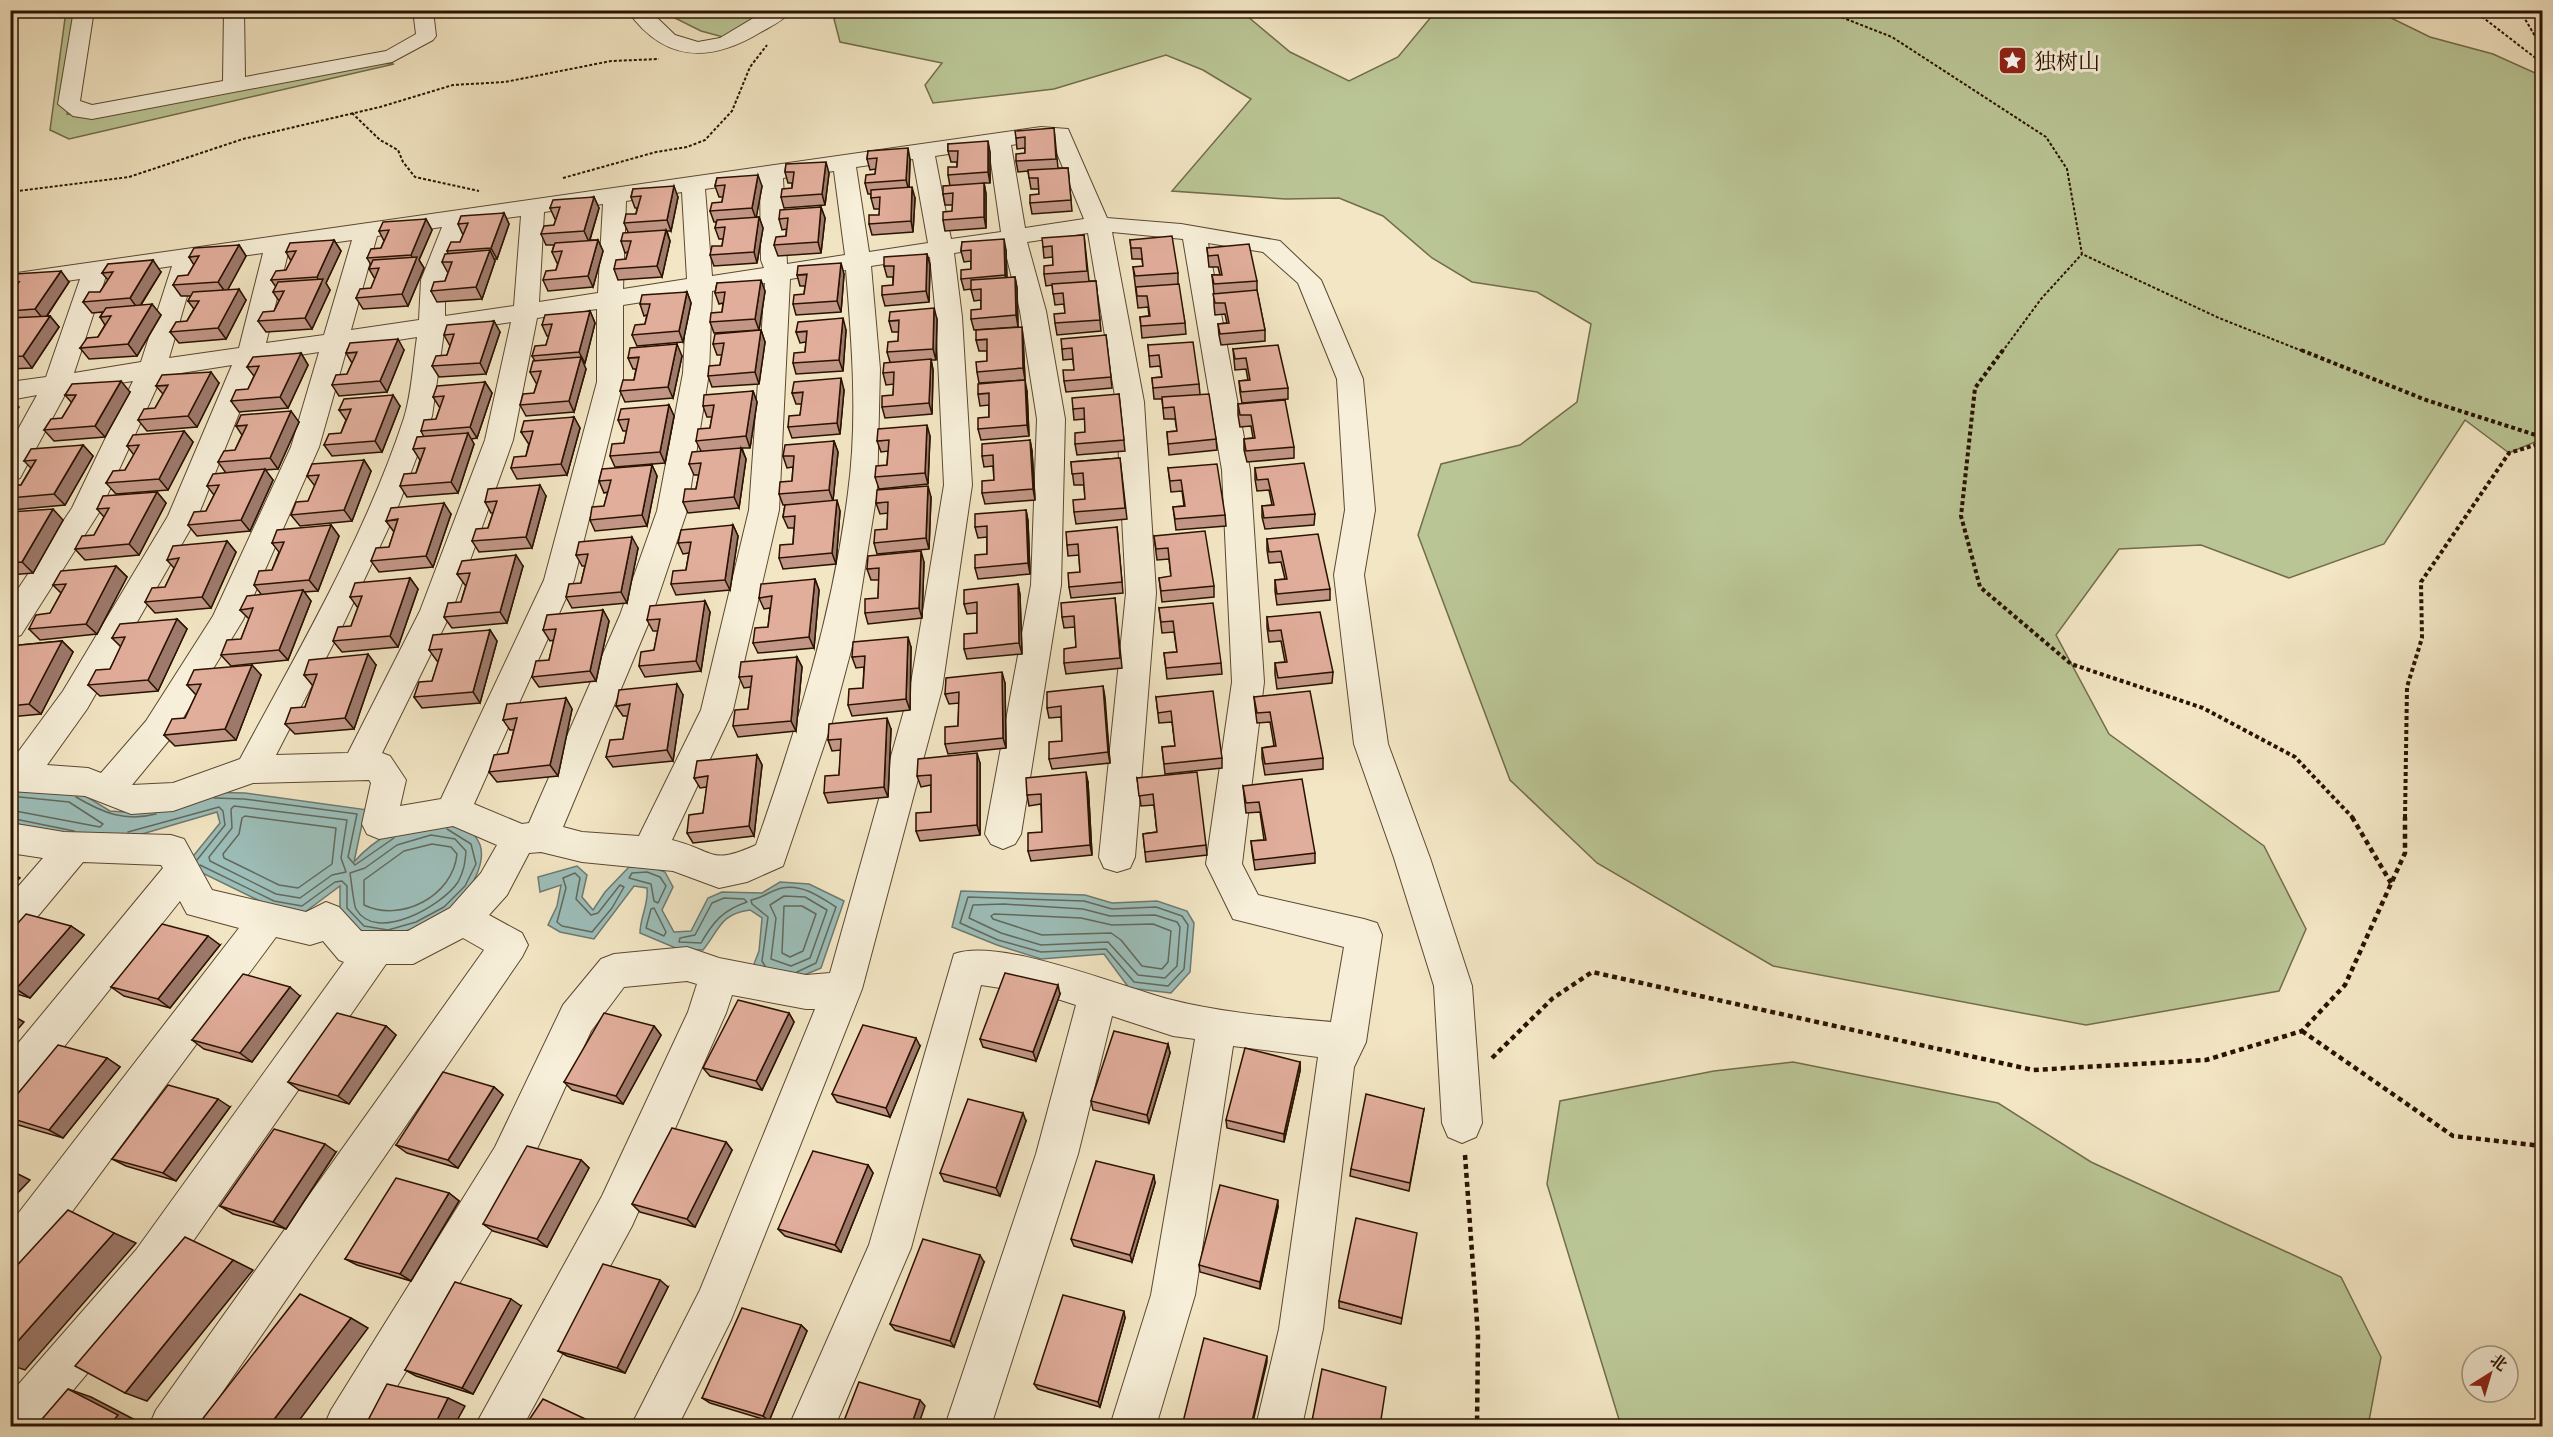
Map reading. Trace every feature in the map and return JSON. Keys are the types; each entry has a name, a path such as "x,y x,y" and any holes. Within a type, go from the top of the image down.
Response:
{"lane":[{"path":"84,10 69,104 74,108 92,112 392,56 426,36 427,11"},
{"path":"234,10 234,86"},
{"path":"637,10 667,39 700,50 722,45 782,10"},
{"path":"10,282 771,172 999,140 1060,134 1098,224 1130,402 1141,593 1116,857"},
{"path":"999,140 1014,237 1033,311 1051,419 1046,585 1004,834"},
{"path":"654,1426 716,1305 843,989 926,689 958,485 949,317 941,248 923,151"},
{"path":"16,776 87,782 132,800 173,797 252,769 378,766 389,780 379,824 453,812 530,838 582,847 675,856 719,873 734,871 770,855 815,722 837,643 863,492 867,369 858,261 844,162"},
{"path":"649,852 717,710 764,510 777,328 778,272 773,260 771,172"},
{"path":"10,838 75,847 171,850 200,903 310,929 326,918 352,948 413,947 463,918 494,884 530,838 636,615 672,511 696,373 700,284 693,184"},
{"path":"453,812 559,580 610,382 610,298 615,195"},
{"path":"358,766 436,611 495,450 526,311 533,207"},
{"path":"252,769 326,627 381,512 418,416 432,326 433,280 458,218"},
{"path":"10,391 1098,224 1194,233 1271,246 1310,280 1350,379 1360,510 1349,575 1371,744 1412,858 1453,986 1462,1123"},
{"path":"107,790 158,730 227,620 305,447 338,340 367,231"},
{"path":"1194,233 1236,470 1248,682 1224,864 1246,908 1364,935 1347,1042 1335,1064 1301,1329 1279,1426"},
{"path":"16,776 75,700 183,516 250,354 278,243"},
{"path":"10,627 85,511 152,369 187,256"},
{"path":"10,471 57,384 96,269"},
{"path":"10,923 75,847"},
{"path":"10,1084 182,871"},
{"path":"172,1426 509,945 463,918"},
{"path":"10,1260 268,920"},
{"path":"13,1426 151,1265 376,948"},
{"path":"347,1426 510,1161 577,1018 614,971 687,964 719,975 806,992 843,989"},
{"path":"812,1426 890,1248 967,966 1045,978 1173,1018 1347,1042"},
{"path":"498,1426 617,1211 707,1013 719,975"},
{"path":"968,1426 1057,1154 1098,995"},
{"path":"1133,1426 1173,1294 1217,1025"}],"path":[{"path":"805,15 813,10"},
{"path":"1823,10 1892,37 2046,137 2067,169 2082,255"},
{"path":"2463,10 2481,16 2542,63"},
{"path":"2523,10 2524,19 2542,48"},
{"path":"559,179 656,152 687,147 705,140 732,111 750,68 767,48 766,39"},
{"path":"10,192 129,177 243,139 453,85 505,82 611,61 667,58"},
{"path":"351,113 380,140 398,150 403,162 415,177 483,191"},
{"path":"2082,255 2230,323 2426,400 2542,437"},
{"path":"2082,255 2041,299 1975,388 1961,516 1980,587 2071,664 2203,708 2295,757 2351,815 2391,883"},
{"path":"1489,1065 1494,1056 1553,998 1593,972 2032,1070 2206,1060 2302,1031 2345,985 2405,853 2407,687 2422,638 2421,582 2508,453 2542,443"},
{"path":"2302,1031 2453,1136 2542,1146"},
{"path":"1462,1123 1478,1336 1477,1426"}],"green space":[{"path":"848,10 1241,11 1290,52 1349,81 1398,57 1436,11 2377,11 2430,37 2493,54 2542,76 2542,439 2509,453 2465,420 2384,544 2289,578 2201,545 2119,549 2056,635 2109,734 2264,846 2306,929 2279,991 2086,1025 1773,966 1597,863 1510,780 1418,535 1441,464 1520,445 1577,402 1591,324 1537,292 1472,282 1432,258 1383,216 1339,198 1286,199 1172,191 1251,99 1203,70 1166,55 1054,89 933,103 925,85 942,63 840,42 834,19"},
{"path":"66,11 81,11 67,114 92,116 354,61 394,64 69,139 50,130"},
{"path":"661,11 768,11 723,37 701,31"},
{"path":"1793,1062 1998,1103 2091,1162 2341,1277 2381,1357 2368,1426 1621,1426 1547,1184 1560,1101 1714,1071"}],"water":[{"path":"11,783 74,789 110,811 139,813 201,792 245,793 368,810 362,824 354,862 371,846 392,832 426,821 455,825 473,834 480,845 481,857 472,884 464,896 445,915 424,926 408,930 368,933 356,927 340,909 340,886 305,912 272,907 186,865 220,823 217,812 115,842 11,823"},
{"path":"577,866 587,875 582,897 593,910 605,892 629,867 648,866 665,872 673,887 662,910 674,932 691,931 708,898 722,892 762,893 780,882 809,884 844,901 821,968 794,978 779,978 754,964 759,951 762,918 750,910 726,919 703,950 678,949 640,933 647,900 647,888 634,886 594,939 560,932 548,925 557,906 561,885 540,892 538,877"},
{"path":"961,891 1085,895 1112,903 1157,901 1187,911 1194,923 1190,972 1171,993 1129,988 1104,954 1041,959 997,945 952,927"}],"building":[{"path":"1054,128 1056,159 1016,161 1016,154 1025,153 1025,137 1016,138 1015,131"},
{"path":"988,141 988,172 948,175 948,167 957,167 958,151 948,151 948,144"},
{"path":"908,148 906,180 865,183 866,175 875,174 877,158 867,159 868,151"},
{"path":"826,162 822,194 781,197 782,189 792,188 794,172 785,172 786,164"},
{"path":"1068,168 1071,200 1030,203 1030,195 1039,194 1038,178 1029,178 1028,170"},
{"path":"758,175 752,208 710,211 712,203 722,202 725,185 715,186 717,178"},
{"path":"984,183 984,217 943,220 943,212 952,211 953,193 943,194 943,186"},
{"path":"674,186 667,220 624,223 626,214 636,214 641,196 631,197 633,189"},
{"path":"912,187 911,221 869,224 869,215 879,215 880,197 871,198 871,190"},
{"path":"594,197 584,231 541,234 544,226 554,225 560,207 550,208 553,200"},
{"path":"821,207 818,242 774,245 776,237 786,236 788,218 779,219 780,210"},
{"path":"504,213 491,248 447,251 451,242 460,242 468,223 458,224 461,216"},
{"path":"759,217 754,252 710,255 712,246 722,246 725,227 715,228 717,220"},
{"path":"426,219 411,255 367,258 371,249 381,248 389,230 379,231 383,222"},
{"path":"666,230 657,266 614,269 616,260 626,259 631,241 621,241 623,233"},
{"path":"1084,235 1087,271 1044,274 1044,266 1053,265 1052,246 1043,247 1042,238"},
{"path":"1172,236 1178,273 1135,276 1133,267 1143,266 1141,248 1131,248 1130,240"},
{"path":"1004,239 1005,275 961,279 961,270 971,269 971,250 961,251 962,242"},
{"path":"334,240 317,277 271,280 276,271 286,270 296,251 286,252 290,243"},
{"path":"598,240 588,276 543,280 546,271 556,270 562,251 552,252 555,243"},
{"path":"1249,244 1257,281 1214,284 1212,275 1222,275 1218,255 1208,256 1207,248"},
{"path":"239,245 218,282 173,285 178,276 188,275 199,256 189,257 194,248"},
{"path":"490,250 476,287 431,291 434,282 445,281 452,262 442,262 445,254"},
{"path":"927,254 926,291 882,295 882,286 893,285 894,266 884,266 884,257"},
{"path":"417,257 402,294 356,298 360,289 371,288 379,268 369,269 373,260"},
{"path":"153,260 130,298 83,302 89,292 100,292 113,272 102,273 108,264"},
{"path":"841,263 837,301 793,304 794,295 804,294 807,274 797,275 798,266"},
{"path":"61,271 35,309 10,311 10,294 19,282 10,283 15,274"},
{"path":"1015,277 1016,315 971,319 971,310 981,309 981,289 971,290 971,280"},
{"path":"323,279 305,318 258,321 263,312 274,311 284,291 273,292 278,282"},
{"path":"761,280 755,319 710,322 711,313 722,312 725,292 715,293 717,283"},
{"path":"1096,281 1100,320 1055,323 1054,314 1065,313 1063,293 1053,294 1052,284"},
{"path":"1179,284 1185,323 1141,326 1140,317 1150,316 1147,296 1137,296 1136,287"},
{"path":"239,289 218,328 170,332 176,322 187,321 199,301 188,301 193,292"},
{"path":"1257,290 1265,330 1220,334 1218,324 1229,323 1225,303 1215,303 1213,294"},
{"path":"687,292 679,331 632,335 635,325 645,324 650,304 640,304 642,295"},
{"path":"152,304 128,344 80,348 87,338 98,337 111,316 100,317 106,308"},
{"path":"934,308 933,349 887,352 888,342 898,341 899,320 889,321 890,312"},
{"path":"590,311 579,352 532,356 535,346 546,345 552,324 542,325 545,315"},
{"path":"50,316 23,356 10,357 10,318"},
{"path":"843,318 839,360 793,363 794,353 805,352 807,331 796,332 798,322"},
{"path":"494,321 480,363 432,366 436,356 447,355 454,334 444,335 447,325"},
{"path":"1022,327 1023,368 977,372 976,362 987,361 987,339 976,340 976,330"},
{"path":"761,330 755,372 708,376 709,366 720,365 724,343 713,344 715,334"},
{"path":"1106,335 1111,377 1064,381 1063,370 1074,370 1072,348 1062,349 1061,339"},
{"path":"398,339 380,381 332,385 336,375 347,374 357,352 346,353 350,343"},
{"path":"1193,342 1199,384 1153,388 1152,378 1162,377 1159,355 1149,356 1148,345"},
{"path":"677,344 668,387 620,391 623,380 634,380 639,357 628,358 630,348"},
{"path":"1278,345 1288,388 1241,392 1239,381 1250,380 1246,358 1235,359 1233,349"},
{"path":"301,353 280,397 231,401 236,390 248,389 259,366 247,367 253,357"},
{"path":"581,357 569,401 520,405 523,394 534,393 541,371 530,372 533,361"},
{"path":"931,359 929,403 882,407 882,396 893,395 894,372 883,373 884,363"},
{"path":"211,372 188,416 138,420 144,409 155,408 168,385 156,386 162,375"},
{"path":"841,378 837,423 788,427 789,416 800,415 803,392 792,393 794,382"},
{"path":"1025,380 1027,425 978,429 978,418 989,417 989,393 978,394 978,384"},
{"path":"121,381 95,426 44,430 51,419 62,418 76,395 65,395 72,384"},
{"path":"485,382 470,427 421,431 424,420 436,419 444,396 433,397 437,386"},
{"path":"753,391 746,436 696,441 698,429 710,428 714,405 703,406 704,395"},
{"path":"1119,394 1124,440 1075,444 1075,433 1085,432 1084,408 1073,409 1072,398"},
{"path":"1209,394 1216,439 1168,444 1167,432 1177,431 1174,407 1163,408 1162,397"},
{"path":"393,395 375,441 324,445 329,434 341,433 351,409 339,410 344,399"},
{"path":"1285,400 1294,447 1246,451 1244,439 1255,438 1251,415 1240,415 1238,404"},
{"path":"669,405 660,452 610,456 612,444 624,443 629,419 618,420 621,409"},
{"path":"291,411 270,458 218,462 224,451 235,450 247,425 236,426 241,415"},
{"path":"574,417 561,464 511,468 514,457 526,456 533,431 521,432 524,421"},
{"path":"927,425 925,473 875,477 876,466 887,465 889,440 877,441 878,429"},
{"path":"184,431 159,479 106,483 113,471 125,470 139,445 127,446 133,435"},
{"path":"468,433 451,482 400,486 404,474 416,473 425,448 413,449 417,437"},
{"path":"1030,440 1033,489 982,493 982,481 994,480 993,455 982,456 982,444"},
{"path":"834,441 829,490 779,494 780,482 792,481 794,456 783,456 785,445"},
{"path":"83,445 54,494 10,498 10,486 21,485 36,460 24,461 31,449"},
{"path":"741,448 734,497 683,502 685,489 696,489 701,463 689,464 692,452"},
{"path":"1120,458 1125,508 1074,512 1073,500 1085,499 1083,473 1072,474 1071,462"},
{"path":"364,460 344,510 291,515 296,502 308,501 319,475 307,476 312,464"},
{"path":"1304,463 1315,514 1264,518 1262,506 1274,505 1268,479 1257,480 1255,468"},
{"path":"1217,464 1225,515 1175,519 1173,507 1185,506 1181,480 1170,481 1168,468"},
{"path":"652,465 642,515 590,520 592,507 604,506 611,480 599,481 602,469"},
{"path":"265,469 241,520 188,525 194,512 206,511 219,485 207,486 213,474"},
{"path":"540,485 526,537 472,541 476,529 488,528 497,501 485,502 488,489"},
{"path":"928,486 926,538 874,543 875,530 887,529 888,502 876,503 877,490"},
{"path":"157,492 129,544 75,549 82,536 94,535 109,508 97,509 103,496"},
{"path":"837,500 832,553 779,558 780,545 793,544 795,516 783,517 785,505"},
{"path":"444,503 426,556 371,561 376,548 389,547 398,519 386,521 391,508"},
{"path":"53,509 22,562 10,563 10,512"},
{"path":"1026,510 1028,563 975,568 975,555 987,554 987,526 975,527 975,514"},
{"path":"331,525 309,580 254,585 259,571 272,570 284,542 272,543 277,530"},
{"path":"733,525 725,580 671,584 673,571 686,570 691,542 678,543 681,530"},
{"path":"1117,527 1122,582 1069,587 1068,573 1080,572 1078,544 1067,545 1066,532"},
{"path":"1205,531 1214,586 1161,591 1159,578 1171,576 1168,548 1156,549 1154,536"},
{"path":"1318,534 1330,589 1277,594 1275,580 1287,579 1281,551 1269,552 1267,539"},
{"path":"632,537 621,592 566,597 569,584 581,583 588,554 576,555 579,542"},
{"path":"227,541 202,597 145,602 152,588 165,587 179,558 167,560 173,546"},
{"path":"921,551 919,608 865,613 865,599 878,598 879,568 867,569 868,556"},
{"path":"516,555 500,612 444,617 448,603 461,602 470,573 457,574 462,561"},
{"path":"116,566 86,624 29,629 36,615 50,613 66,584 53,585 61,571"},
{"path":"410,578 390,636 333,641 338,627 351,626 362,596 350,597 355,583"},
{"path":"815,579 809,637 753,643 755,628 768,627 772,596 759,598 761,584"},
{"path":"1018,584 1019,643 964,649 964,634 977,633 977,602 964,604 964,590"},
{"path":"303,590 279,650 221,655 227,640 241,639 253,608 240,610 247,596"},
{"path":"1115,598 1120,658 1064,663 1064,649 1076,647 1074,616 1062,617 1061,603"},
{"path":"705,601 696,661 639,666 641,652 654,650 660,619 647,620 650,606"},
{"path":"1213,603 1221,663 1166,668 1164,653 1177,652 1173,621 1161,622 1159,608"},
{"path":"603,610 590,671 532,677 536,661 549,660 556,629 543,630 547,615"},
{"path":"1320,612 1333,672 1278,678 1275,663 1287,662 1281,630 1269,631 1267,617"},
{"path":"177,619 148,680 88,685 96,670 110,669 125,637 112,638 120,624"},
{"path":"490,630 473,692 414,697 419,682 432,681 442,649 429,650 433,635"},
{"path":"908,637 906,699 848,705 849,689 863,688 865,656 852,657 853,642"},
{"path":"62,641 29,704 10,706 10,646"},
{"path":"368,654 345,718 285,724 291,708 305,707 317,674 304,675 309,660"},
{"path":"797,657 791,721 733,726 735,710 748,709 752,676 739,677 741,662"},
{"path":"252,665 225,729 164,735 172,719 185,718 201,684 187,685 194,670"},
{"path":"1002,672 1003,738 945,744 945,727 958,726 959,692 945,694 946,678"},
{"path":"677,684 667,750 606,757 610,740 623,739 630,704 616,706 619,690"},
{"path":"1103,686 1108,752 1049,759 1049,742 1062,741 1061,706 1047,708 1047,692"},
{"path":"1213,691 1222,758 1164,764 1162,747 1175,746 1171,711 1158,713 1156,697"},
{"path":"1310,691 1323,758 1265,764 1262,748 1276,746 1270,712 1257,713 1254,697"},
{"path":"566,698 550,765 489,772 494,755 508,753 517,718 503,720 507,704"},
{"path":"887,718 884,787 824,793 825,776 839,775 841,739 828,740 829,724"},
{"path":"977,753 977,825 916,831 916,813 931,812 931,775 917,776 918,759"},
{"path":"757,755 749,826 687,833 689,815 703,813 708,776 694,778 697,761"},
{"path":"1086,772 1090,845 1028,851 1028,833 1042,832 1041,794 1027,795 1026,778"},
{"path":"1197,772 1206,845 1145,852 1143,834 1157,832 1153,794 1139,796 1137,778"},
{"path":"1302,779 1315,853 1254,860 1251,841 1266,840 1259,802 1246,803 1243,786"},
{"path":"26,914 71,926 16,989 10,987 10,932"},
{"path":"162,924 208,936 158,999 111,987"},
{"path":"1005,973 1058,985 1033,1052 980,1039"},
{"path":"243,974 290,987 240,1053 192,1040"},
{"path":"738,1000 789,1013 756,1081 703,1068"},
{"path":"337,1013 386,1026 338,1096 288,1082"},
{"path":"604,1013 654,1026 616,1096 564,1082"},
{"path":"863,1025 916,1038 886,1108 832,1094"},
{"path":"1114,1031 1168,1044 1147,1115 1091,1101"},
{"path":"58,1045 107,1058 49,1130 10,1118 10,1103"},
{"path":"1245,1048 1300,1062 1284,1134 1226,1120"},
{"path":"443,1072 494,1087 448,1160 396,1145"},
{"path":"168,1085 218,1099 163,1173 112,1159"},
{"path":"1366,1094 1424,1109 1410,1183 1351,1169"},
{"path":"968,1099 1023,1113 996,1188 940,1173"},
{"path":"672,1128 726,1142 687,1219 632,1204"},
{"path":"274,1129 325,1144 273,1222 220,1206"},
{"path":"527,1146 581,1160 537,1239 483,1224"},
{"path":"813,1151 868,1165 835,1245 778,1229"},
{"path":"1096,1161 1154,1175 1130,1255 1071,1239"},
{"path":"396,1178 449,1193 400,1274 345,1259"},
{"path":"1220,1185 1278,1200 1260,1282 1199,1265"},
{"path":"68,1210 114,1233 10,1350 10,1273"},
{"path":"1356,1218 1417,1233 1402,1318 1339,1301"},
{"path":"185,1237 233,1260 125,1393 75,1366"},
{"path":"923,1239 980,1255 950,1341 890,1324"},
{"path":"603,1264 660,1280 617,1368 558,1351"},
{"path":"455,1282 511,1299 462,1388 405,1370"},
{"path":"300,1294 351,1318 269,1426 197,1426"},
{"path":"1063,1295 1124,1311 1098,1402 1034,1384"},
{"path":"742,1308 801,1325 763,1416 702,1398"},
{"path":"1204,1338 1267,1356 1251,1426 1182,1426"},
{"path":"1322,1369 1386,1387 1380,1426 1311,1426"},
{"path":"859,1382 920,1400 911,1426 842,1426"},
{"path":"387,1384 448,1398 434,1426 365,1426"},
{"path":"68,1389 118,1415 109,1426 36,1426"},
{"path":"543,1399 598,1425 525,1426"}],"place":[{"name":"独树山","path":"2013,61"}]}
